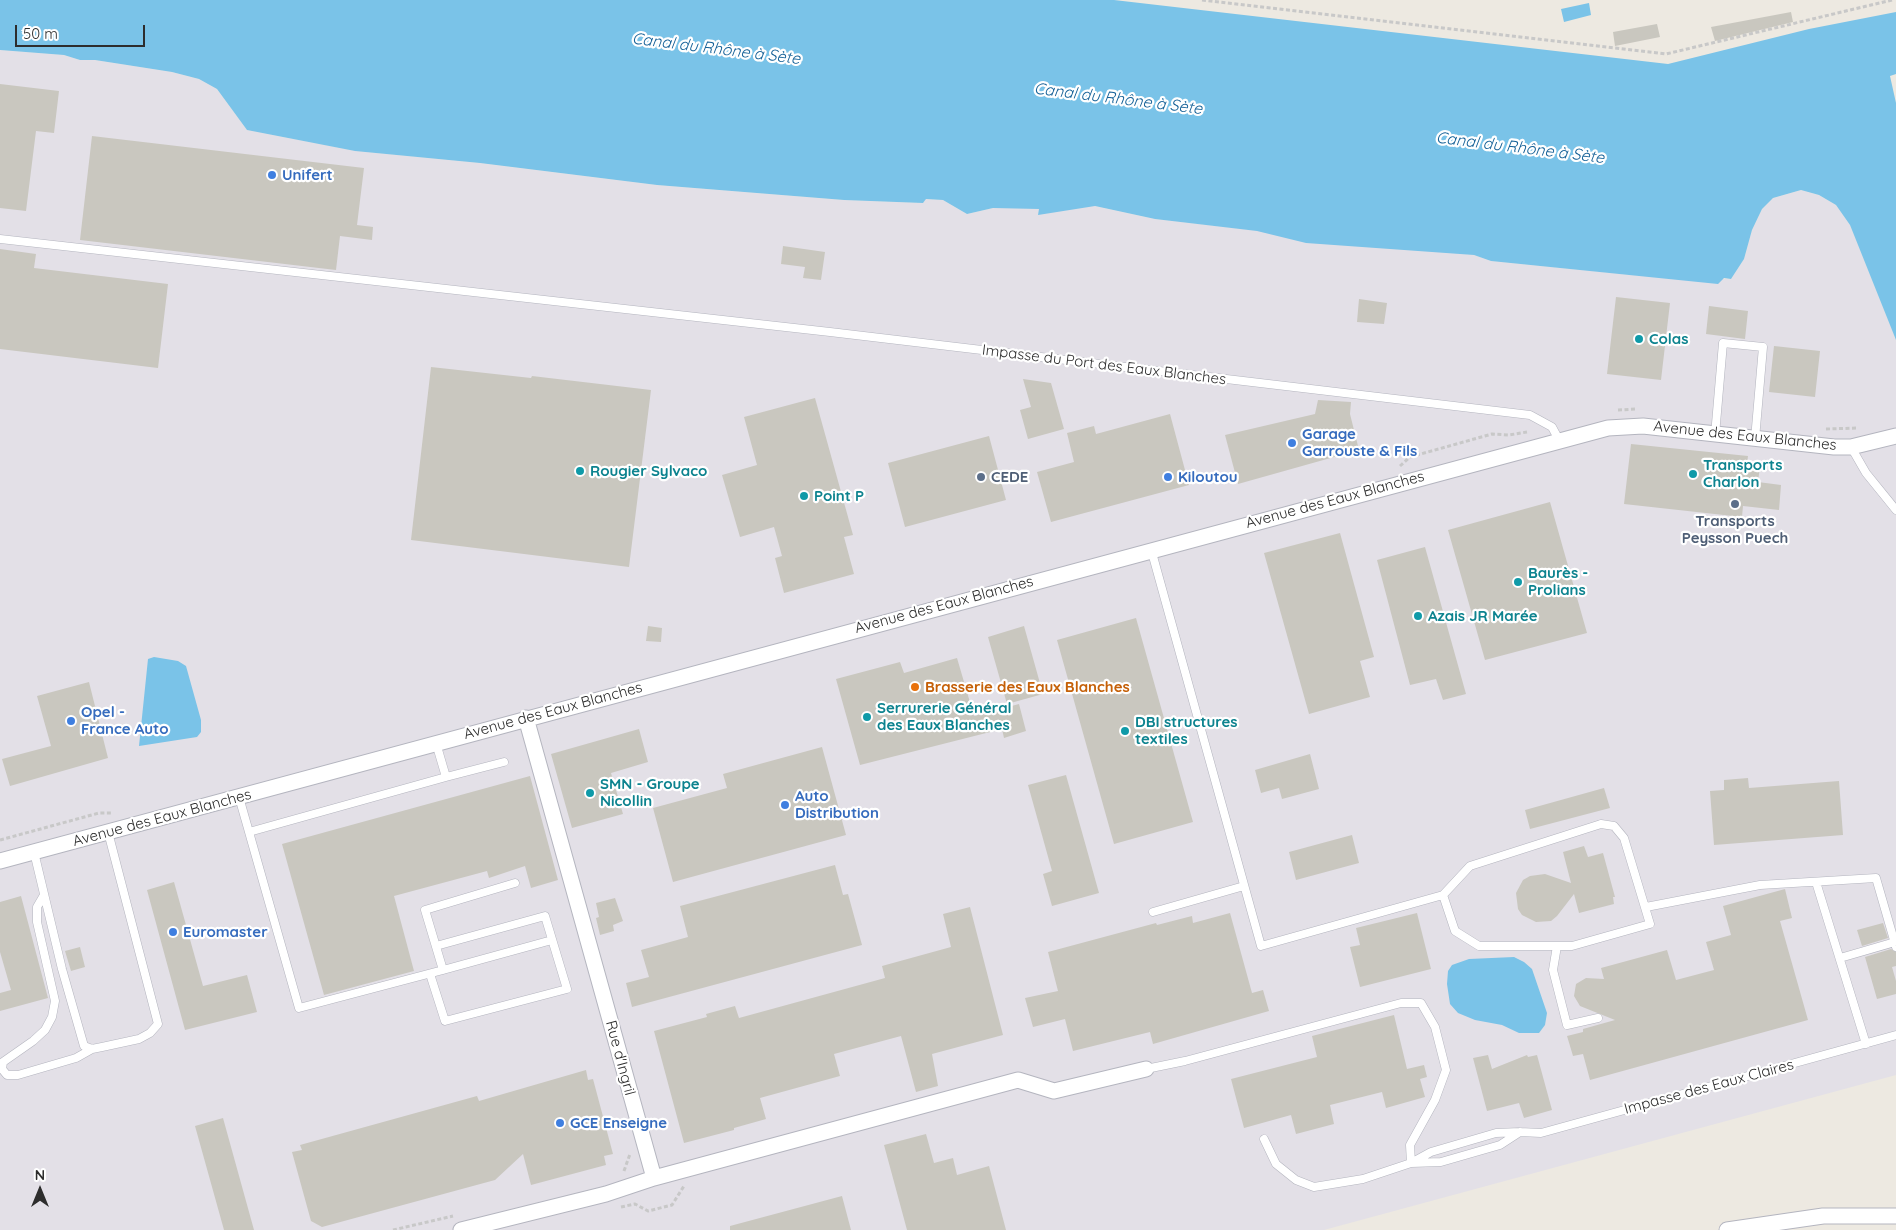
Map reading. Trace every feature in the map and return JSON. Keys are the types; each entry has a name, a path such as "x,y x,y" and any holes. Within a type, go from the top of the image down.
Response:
{"street":[{"name":"Avenue des Eaux Blanches","path":"0,861 1560,440 1627,425 1754,439 1851,447 1896,436"},
{"name":"Rue d'Ingril","path":"526,718 654,1178"},
{"path":"461,1230 606,1194 654,1178 1018,1080 1054,1090 1146,1069"},
{"path":"1727,1230 1824,1216 1896,1216"}],"lane":[{"name":"Impasse du Port des Eaux Blanches","path":"0,239 830,332 1530,415 1552,427 1560,440"},
{"path":"1715,435 1724,343 1763,347 1754,439"},
{"path":"1851,447 1866,474 1896,510"},
{"path":"1152,549 1261,946 1443,895 1470,866 1601,824 1614,826 1624,838 1650,924 1572,946 1478,946 1455,930 1443,895"},
{"path":"436,743 446,777"},
{"path":"249,832 504,762"},
{"path":"239,797 299,1008 552,940"},
{"path":"44,895 36,907 37,922 55,1001 52,1017 45,1030 3,1062 2,1069 7,1075 18,1075 76,1058 92,1048 139,1039 150,1033 158,1024 108,832"},
{"path":"34,852 62,968 84,1046 92,1048"},
{"path":"1646,907 1760,885 1876,878 1895,944 1840,958"},
{"path":"1816,882 1866,1044"},
{"path":"443,970 425,910 515,883"},
{"path":"1153,912 1244,886"},
{"path":"430,974 446,1022 567,989 545,916 436,946"},
{"path":"1557,946 1553,970 1567,1025 1598,1018"},
{"path":"1146,1069 1185,1061 1401,1003 1421,1003 1434,1027 1446,1070 1435,1100 1410,1145 1411,1163"},
{"name":"Impasse des Eaux Claires","path":"1411,1163 1431,1152 1496,1133 1541,1132 1896,1036"},
{"path":"1264,1139 1276,1164 1296,1180 1314,1187 1364,1178 1411,1163 1441,1162 1500,1145 1520,1132"}],"path":[{"path":"1202,0 1666,54 1892,0"}],"shaded area":[{"path":"0,50 64,55 80,60 95,60 172,72 199,79 217,89 247,130 356,151 480,163 657,185 844,200 923,203 926,199 943,200 967,214 993,208 1095,206 1155,219 1474,255 1491,261 1632,275 1731,279 1744,259 1752,230 1762,209 1773,198 1801,190 1819,195 1836,205 1850,225 1896,340 1896,1075 1324,1230 0,1230"}],"water":[{"name":"Canal du Rhône à Sète","path":"0,0 1114,0 1668,64 1809,29 1896,12 1896,74 1890,76 1896,103 1896,340 1850,225 1836,205 1819,195 1801,190 1773,198 1762,209 1752,230 1744,259 1731,279 1724,278 1718,284 1491,261 1474,255 1306,243 1257,231 1155,219 1095,206 1038,215 1039,209 993,208 967,214 943,200 926,199 923,203 844,200 657,185 480,163 355,151 247,130 217,89 199,79 172,72 95,60 80,60 64,55 0,50"},
{"path":"1589,3 1591,15 1564,22 1561,9"},
{"path":"154,657 178,661 186,666 201,720 201,732 197,737 139,746 148,659"},
{"path":"1514,957 1532,969 1547,1013 1545,1025 1539,1033 1519,1033 1502,1025 1475,1020 1458,1013 1450,1004 1447,984 1448,971 1452,965 1469,959"}],"building":[{"path":"1791,12 1793,22 1715,41 1711,27"},
{"path":"1657,24 1660,37 1615,46 1613,32"},
{"path":"0,84 59,91 54,133 36,131 26,211 0,208"},
{"path":"92,136 364,168 357,225 373,227 372,240 340,236 336,270 80,240"},
{"path":"783,246 825,252 821,280 803,278 805,267 781,264"},
{"path":"0,249 36,254 34,268 168,284 158,368 0,349"},
{"name":"Colas","path":"1616,297 1670,303 1661,380 1607,374"},
{"path":"1359,299 1387,303 1384,324 1357,322"},
{"path":"1709,306 1748,311 1745,339 1706,334"},
{"path":"1774,346 1820,351 1815,397 1769,392"},
{"path":"431,367 531,378 532,376 651,390 629,567 411,540"},
{"path":"1023,379 1051,383 1064,429 1028,439 1020,410 1031,407"},
{"name":"Point P","path":"815,398 853,535 844,537 854,574 784,593 775,558 782,556 774,527 740,537 722,475 757,465 744,417"},
{"name":"Garage Garrouste & Fils","path":"1318,400 1351,402 1350,414 1359,450 1238,484 1225,435 1315,414"},
{"path":"1170,414 1189,485 1051,522 1037,472 1074,462 1067,433 1094,426 1096,434"},
{"path":"989,436 1006,500 905,527 888,463"},
{"name":"Transports Charlon","path":"1631,444 1748,456 1747,464 1760,466 1758,482 1781,485 1779,510 1743,506 1742,517 1624,504"},
{"name":"Baurès - Prolians","path":"1550,502 1587,633 1485,660 1448,530"},
{"path":"1340,533 1374,657 1360,661 1370,697 1309,714 1264,553"},
{"name":"Azais JR Marée","path":"1425,547 1466,694 1443,700 1436,679 1410,685 1377,560"},
{"name":"DBI structures textiles","path":"1136,618 1193,822 1114,844 1057,640"},
{"path":"648,626 662,628 661,642 646,641"},
{"path":"1024,626 1043,694 1007,704 988,637"},
{"path":"957,658 974,716 1019,704 1026,731 1004,738 1002,729 860,765 836,679 900,662 904,673"},
{"name":"Opel - France Auto","path":"89,682 108,758 10,786 2,759 51,746 37,696"},
{"name":"SMN - Groupe Nicollin","path":"639,729 648,762 611,773 623,814 572,828 551,754"},
{"name":"Auto Distribution","path":"822,747 846,835 673,882 653,808 727,788 723,774"},
{"path":"1310,754 1319,789 1282,799 1279,788 1261,793 1255,770"},
{"path":"1066,775 1099,893 1052,906 1043,874 1052,871 1028,785"},
{"path":"530,776 558,880 531,888 525,866 489,878 487,871 394,896 414,971 324,995 282,844"},
{"path":"1748,778 1749,788 1839,781 1843,835 1714,845 1710,791 1724,790 1724,780"},
{"path":"1604,788 1610,808 1530,829 1525,810"},
{"path":"1352,835 1359,863 1296,880 1289,852"},
{"path":"1584,846 1588,857 1603,853 1615,897 1613,897 1614,904 1579,913 1574,894 1551,921 1536,922 1522,915 1518,909 1516,893 1523,880 1530,876 1545,874 1571,883 1563,852"},
{"path":"835,865 843,895 848,894 862,945 632,1007 626,983 649,977 641,950 688,937 680,906"},
{"name":"Euromaster","path":"174,882 203,986 247,975 257,1012 185,1030 147,890"},
{"path":"1785,889 1792,918 1780,921 1808,1020 1590,1080 1583,1054 1573,1056 1567,1036 1583,1032 1583,1029 1615,1020 1580,1006 1574,996 1576,984 1586,978 1604,979 1601,968 1667,950 1676,980 1714,970 1706,942 1731,935 1723,906"},
{"path":"21,896 48,998 0,1011 0,993 11,990 0,952 0,902"},
{"path":"615,898 623,921 613,925 614,931 600,935 596,918 599,917 596,903"},
{"path":"970,907 1003,1035 932,1054 938,1086 916,1092 901,1036 834,1054 840,1076 760,1098 766,1119 734,1128 734,1130 684,1143 654,1031 707,1017 706,1014 735,1006 739,1018 885,978 882,966 951,947 943,914"},
{"path":"1230,913 1252,993 1263,990 1269,1011 1153,1044 1150,1032 1073,1051 1065,1019 1033,1027 1025,998 1058,991 1048,952 1156,923 1157,925 1192,916 1193,923"},
{"path":"1417,913 1431,969 1360,987 1350,947 1360,945 1356,928"},
{"path":"1883,923 1888,938 1862,946 1857,930"},
{"path":"80,947 85,967 71,971 65,951"},
{"path":"1891,949 1896,952 1896,966 1892,967 1896,981 1896,994 1877,999 1865,957"},
{"path":"1394,1015 1407,1069 1424,1065 1427,1077 1420,1079 1425,1097 1386,1108 1382,1092 1330,1105 1334,1124 1296,1134 1291,1115 1244,1128 1231,1079 1317,1057 1312,1036"},
{"path":"1488,1055 1492,1069 1527,1055 1528,1057 1537,1055 1552,1110 1524,1118 1519,1103 1487,1111 1473,1058"},
{"path":"586,1070 588,1080 593,1079 613,1154 604,1156 606,1165 531,1185 523,1154 495,1180 322,1227 311,1221 292,1152 302,1150 300,1145 477,1096 479,1101"},
{"path":"223,1118 254,1230 224,1230 195,1126"},
{"path":"926,1134 934,1163 953,1158 957,1175 989,1166 1006,1230 907,1230 884,1145"},
{"path":"842,1196 851,1230 730,1230 730,1226"}],"place":[{"name":"Unifert","path":"272,175"},
{"name":"Colas","path":"1639,339"},
{"name":"Garage Garrouste & Fils","path":"1292,443"},
{"name":"Rougier Sylvaco","path":"580,471"},
{"name":"Transports Charlon","path":"1693,474"},
{"name":"CEDE","path":"981,477"},
{"name":"Kiloutou","path":"1168,477"},
{"name":"Point P","path":"804,496"},
{"name":"Transports Peysson Puech","path":"1735,504"},
{"name":"Baurès - Prolians","path":"1518,582"},
{"name":"Azais JR Marée","path":"1418,616"},
{"name":"Brasserie des Eaux Blanches","path":"915,687"},
{"name":"Serrurerie Général des Eaux Blanches","path":"867,717"},
{"name":"Opel - France Auto","path":"71,721"},
{"name":"DBI structures textiles","path":"1125,731"},
{"name":"SMN - Groupe Nicollin","path":"590,793"},
{"name":"Auto Distribution","path":"785,805"},
{"name":"Euromaster","path":"173,932"},
{"name":"GCE Enseigne","path":"560,1123"}]}
